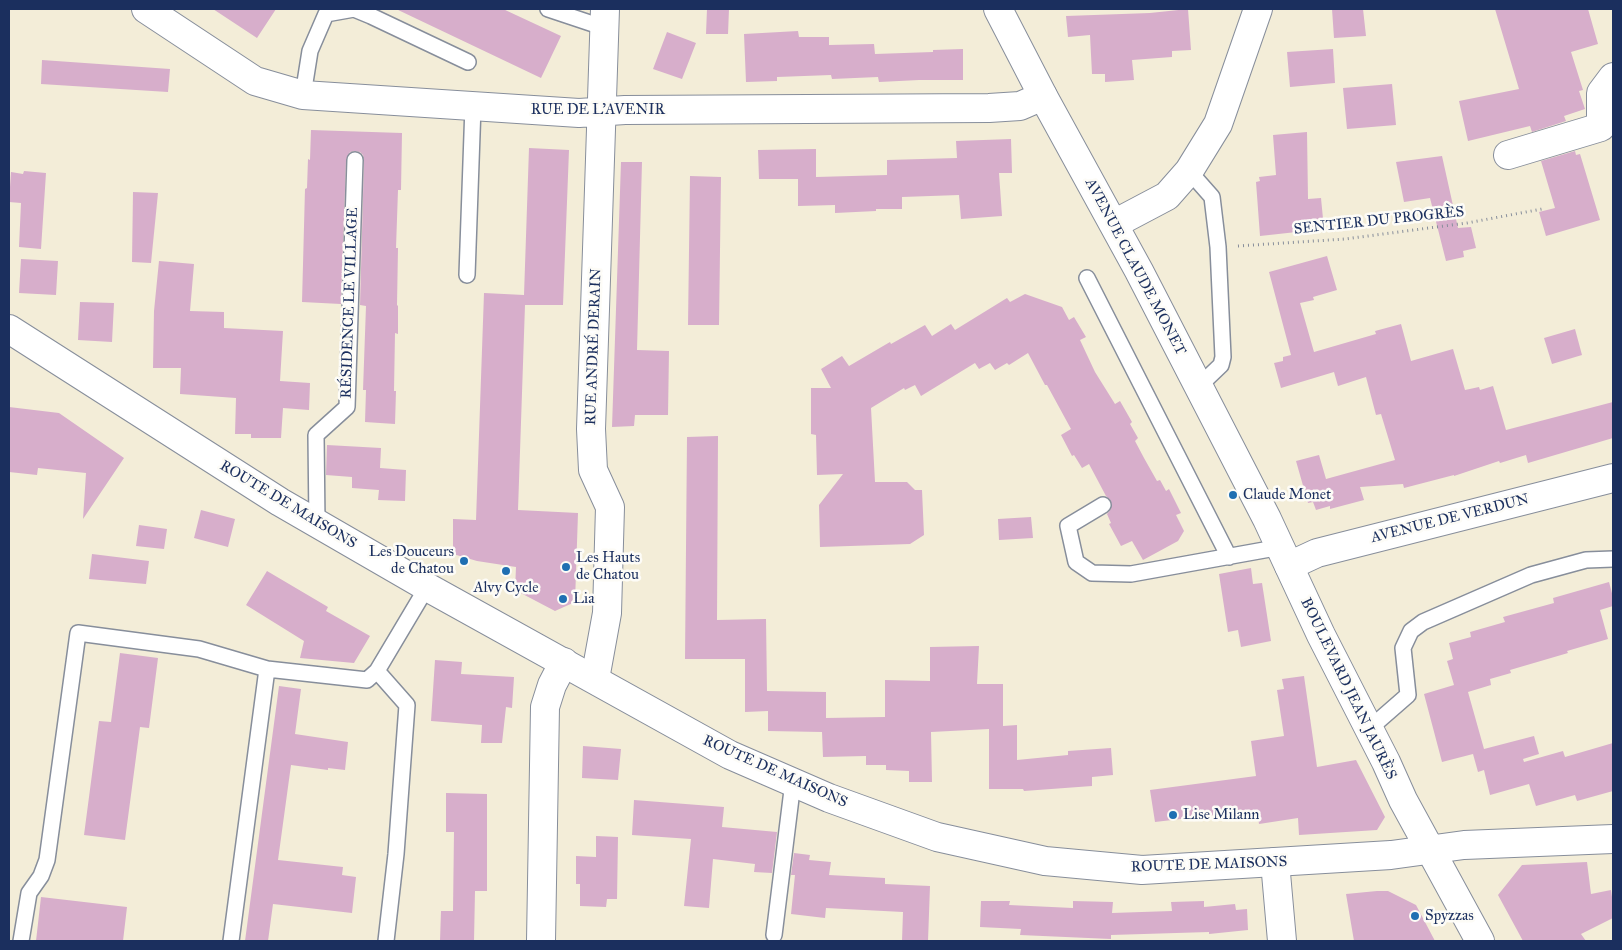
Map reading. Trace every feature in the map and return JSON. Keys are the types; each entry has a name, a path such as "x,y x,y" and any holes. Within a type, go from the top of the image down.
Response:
{"street":[{"name":"RUE DE L'AVENIR","path":"146,9 255,81 303,95 579,113 602,111 989,108 1020,106 1043,96"},
{"name":"AVENUE CLAUDE MONET","path":"998,9 1043,96 1114,224 1280,546"},
{"path":"1114,224 1167,196 1189,171 1218,124 1258,9"},
{"name":"RUE ANDRÉ DERAIN","path":"595,679 607,613 610,508 593,470 591,429 605,18"},
{"path":"1508,155 1601,127 1602,94 1613,77"},
{"name":"ROUTE DE MAISONS","path":"9,329 183,441 317,524 730,755 829,798 937,837 1045,861 1142,870 1391,855 1464,845 1613,839"},
{"name":"AVENUE DE VERDUN","path":"1280,546 1317,553 1613,478"},
{"name":"BOULEVARD JEAN JAURÈS","path":"1280,546 1321,635 1403,800 1480,941"},
{"path":"541,941 545,707 552,685 564,662"},
{"path":"1275,862 1282,941"}],"lane":[{"path":"303,95 310,51 324,11 354,9 468,62"},
{"path":"549,9 605,18"},
{"path":"467,275 473,106"},
{"name":"RÉSIDENCE LE VILLAGE","path":"317,524 316,435 347,408 355,160"},
{"path":"1189,171 1212,197 1218,247 1223,357 1220,365 1198,387"},
{"path":"1087,278 1230,557"},
{"path":"1103,505 1068,526 1076,562 1092,574 1131,574 1230,557 1280,546"},
{"path":"1369,729 1408,695 1403,648 1411,631 1417,626 1531,575 1586,560 1613,559"},
{"path":"22,941 29,892 41,876 47,860 78,634 199,649 267,670 367,680 377,671 427,587"},
{"path":"231,941 267,670"},
{"path":"377,671 407,705 396,854 386,941"},
{"path":"774,934 793,782"}],"path":[{"name":"SENTIER DU PROGRÈS","path":"1218,247 1345,239 1467,223 1542,208"}],"building":[{"path":"213,9 276,9 257,38"},
{"path":"396,9 503,9 561,36 541,78"},
{"path":"707,9 729,9 728,34 706,34"},
{"path":"1188,9 1191,50 1172,51 1172,57 1132,60 1134,80 1105,82 1105,74 1092,74 1090,35 1068,37 1066,16 1150,13"},
{"path":"1332,9 1363,9 1366,36 1334,38"},
{"path":"1495,9 1588,9 1598,44 1571,52 1583,90 1579,91 1585,109 1564,116 1566,121 1532,132 1530,126 1468,141 1459,101 1519,89"},
{"path":"798,31 799,37 829,37 829,45 874,44 875,54 963,49 963,80 879,82 878,77 832,79 831,75 777,77 777,81 746,82 744,34"},
{"path":"667,32 696,43 682,79 653,69"},
{"path":"1333,49 1335,83 1290,87 1287,52"},
{"path":"42,60 170,69 168,92 41,84"},
{"path":"1392,84 1396,125 1347,129 1343,88"},
{"path":"311,130 402,133 401,190 398,190 396,248 398,248 398,334 395,333 395,424 365,422 366,390 363,390 366,306 360,305 364,160 360,152 350,152 346,160 341,304 302,302 305,189 307,188 308,159 310,160"},
{"path":"1307,132 1308,199 1321,198 1324,229 1260,236 1256,182 1260,181 1259,177 1276,175 1273,135"},
{"path":"1011,139 1012,173 999,173 1002,216 961,219 959,195 902,197 902,209 876,209 876,211 835,213 835,205 798,206 798,179 759,179 758,150 816,149 816,177 887,175 887,160 957,158 956,141"},
{"path":"529,148 569,150 563,305 525,305 518,510 578,513 575,602 555,611 515,590 516,567 477,561 453,554 453,519 476,520 484,293 524,295"},
{"path":"1575,151 1576,155 1580,154 1600,220 1546,236 1539,212 1555,208 1541,161"},
{"path":"1442,156 1458,228 1471,227 1476,248 1463,251 1464,257 1446,261 1430,198 1404,202 1396,162"},
{"path":"621,162 642,162 637,350 669,351 668,415 635,415 634,426 612,427"},
{"path":"24,171 46,173 41,249 19,247 21,203 9,202 11,172 23,174"},
{"path":"690,176 721,177 719,325 688,325"},
{"path":"133,192 158,193 151,263 132,262"},
{"path":"1327,256 1337,290 1313,297 1314,300 1300,303 1314,352 1376,334 1375,331 1401,324 1411,361 1453,349 1465,390 1479,387 1480,390 1493,386 1506,430 1613,402 1613,438 1528,463 1526,455 1404,488 1403,484 1360,487 1364,500 1330,509 1330,506 1316,510 1313,502 1308,503 1296,461 1319,455 1326,479 1395,460 1381,414 1376,415 1366,377 1338,386 1334,372 1281,388 1274,363 1283,361 1283,357 1291,355 1269,272"},
{"path":"21,259 58,261 56,295 19,293"},
{"path":"159,261 194,264 190,311 224,312 224,328 283,331 280,381 310,383 309,410 283,408 281,438 251,438 251,434 235,434 236,398 180,394 181,368 153,368 154,311"},
{"path":"1025,294 1062,307 1069,320 1074,317 1086,337 1080,340 1095,372 1115,404 1120,401 1132,422 1130,424 1138,438 1135,441 1144,458 1157,481 1160,480 1166,491 1169,489 1181,513 1176,515 1184,531 1178,541 1143,560 1132,541 1121,546 1109,524 1111,523 1107,514 1111,509 1111,501 1106,496 1089,464 1082,468 1074,455 1072,456 1061,435 1071,429 1028,353 1009,365 1007,363 995,370 990,363 979,369 975,363 921,396 915,385 905,390 904,388 871,408 875,482 907,482 915,490 922,490 924,535 910,544 820,547 819,505 843,474 817,475 816,435 811,434 811,388 831,388 821,369 842,356 849,366 890,342 891,344 925,325 932,336 951,324 955,330 1007,298 1010,302"},
{"path":"80,302 114,303 112,342 78,340"},
{"path":"1575,329 1582,355 1552,364 1544,338"},
{"path":"9,407 59,413 124,458 83,519 86,473 38,468 37,475 9,472"},
{"path":"718,436 717,620 766,619 767,691 826,692 826,718 885,717 885,680 930,681 930,647 979,646 977,684 1003,684 1003,726 1017,725 1017,760 1068,755 1068,751 1111,748 1113,775 1092,777 1092,786 1024,791 1023,789 989,789 989,729 931,732 932,782 909,782 909,771 886,770 886,765 866,765 866,756 823,757 822,732 768,731 768,711 745,712 745,659 685,659 687,437"},
{"path":"327,445 381,448 380,468 406,470 405,501 378,500 379,490 352,488 352,477 326,475"},
{"path":"201,510 235,519 228,547 194,538"},
{"path":"1031,517 1033,538 999,540 998,519"},
{"path":"139,525 167,529 164,549 136,546"},
{"path":"92,554 149,561 146,584 89,579"},
{"path":"1251,568 1253,584 1262,583 1271,641 1241,647 1238,630 1228,632 1219,574"},
{"path":"267,571 328,607 326,611 370,636 354,663 300,658 304,641 246,605"},
{"path":"1609,582 1613,606 1600,610 1608,639 1510,670 1511,673 1490,679 1491,685 1468,692 1484,749 1534,736 1539,754 1523,759 1524,762 1563,751 1565,757 1613,743 1613,791 1577,801 1575,795 1536,806 1529,784 1490,795 1484,770 1478,772 1473,754 1442,762 1424,694 1454,685 1447,661 1453,659 1449,643 1471,637 1470,632 1505,622 1503,617 1554,603 1553,598"},
{"path":"120,653 158,658 149,728 140,727 125,840 84,835 99,721 111,722"},
{"path":"435,660 462,662 461,674 514,677 512,708 506,707 502,743 481,743 482,725 431,721"},
{"path":"1304,676 1317,767 1356,760 1385,817 1377,830 1299,835 1298,818 1259,824 1257,810 1155,822 1150,790 1256,776 1251,741 1284,736 1277,690 1284,689 1282,679"},
{"path":"279,686 301,689 295,734 348,742 345,770 328,768 328,770 291,765 278,860 343,867 342,875 356,877 352,913 273,904 268,941 245,941"},
{"path":"583,746 621,749 618,780 582,778"},
{"path":"446,793 487,794 487,891 475,891 474,941 440,941 441,911 453,911 454,832 446,832"},
{"path":"634,800 724,807 722,827 777,832 772,873 754,872 755,864 713,859 709,908 684,906 691,839 632,835"},
{"path":"596,836 618,837 617,899 607,899 606,907 580,906 580,884 576,884 576,856 596,857"},
{"path":"794,853 810,855 809,860 831,862 829,875 885,878 885,884 930,886 928,941 902,941 903,912 826,908 825,918 791,914 795,875 791,875"},
{"path":"1587,862 1591,894 1611,890 1613,918 1581,934 1586,941 1523,941 1498,895 1522,865"},
{"path":"1388,891 1416,905 1435,941 1354,941 1346,894"},
{"path":"41,897 127,907 123,941 36,941"},
{"path":"981,901 1010,901 1009,905 1073,908 1073,901 1113,902 1112,913 1172,911 1171,902 1204,901 1204,907 1235,904 1236,910 1247,909 1248,930 1209,934 1209,932 1111,935 1111,939 1020,935 1021,929 980,927"}],"place":[{"name":"Claude Monet","path":"1233,495"},
{"name":"Les Douceurs de Chatou","path":"464,561"},
{"name":"Les Hauts de Chatou","path":"566,567"},
{"name":"Alvy Cycle","path":"506,571"},
{"name":"Lia","path":"563,599"},
{"name":"Lise Milann","path":"1173,815"},
{"name":"Spyzzas","path":"1415,916"}]}
